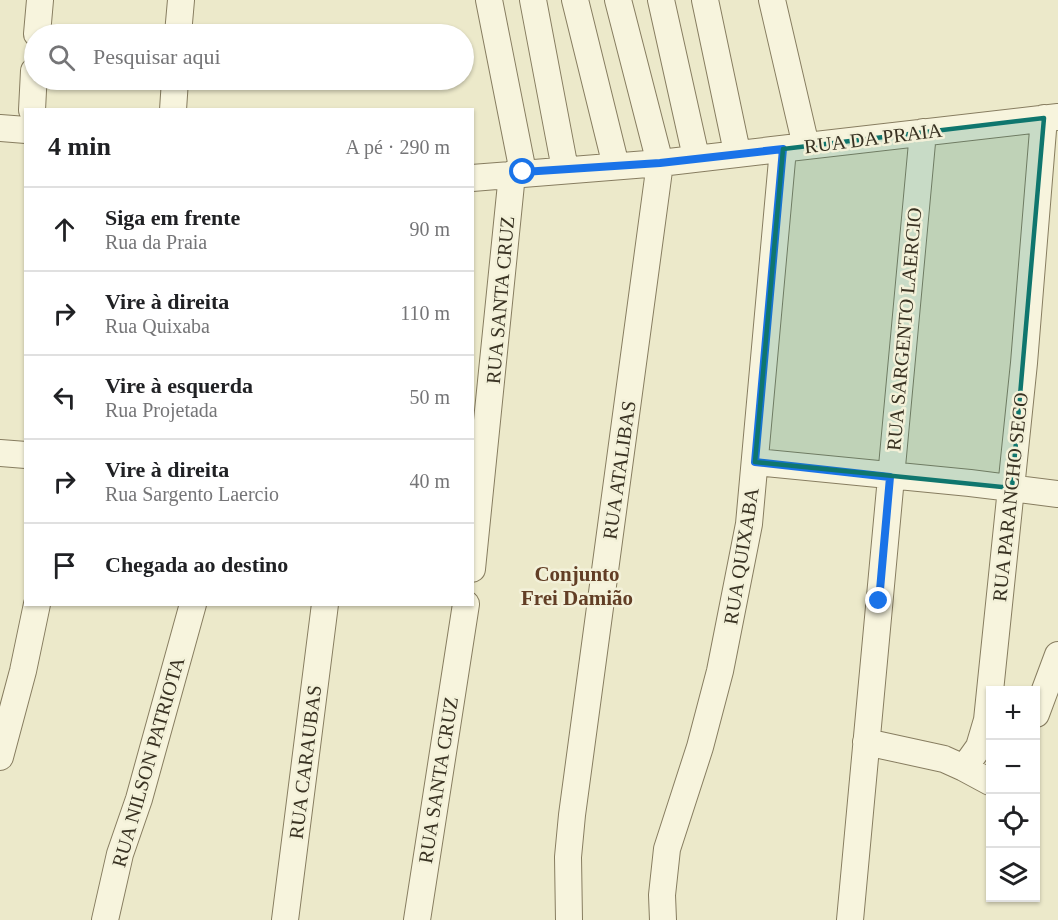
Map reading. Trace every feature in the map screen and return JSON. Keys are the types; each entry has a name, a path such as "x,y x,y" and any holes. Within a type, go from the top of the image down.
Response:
{"street":[{"path":"38,24 40,0"},
{"path":"179,24 181,0"},
{"name":"RUA SANTA CRUZ","path":"474,551 517,173 489,0"},
{"path":"532,0 565,169"},
{"path":"575,0 616,166"},
{"path":"618,0 660,163"},
{"path":"661,0 696,157"},
{"path":"705,0 737,152"},
{"name":"RUA QUIXABA","path":"663,920 662,895 667,849 700,747 720,671 749,524 794,147 772,0"},
{"path":"32,108 33,90"},
{"path":"173,108 174,90"},
{"name":"RUA DA PRAIA","path":"474,178 660,163 737,152 1051,118"},
{"name":"RUA PARANCHO SECO","path":"964,768 979,747 987,720 1051,118"},
{"path":"0,128 24,130"},
{"name":"RUA SARGENTO LAERCIO","path":"850,920 923,132"},
{"name":"RUA ATALIBAS","path":"568,920 568,857 572,815 660,163"},
{"path":"0,453 24,455"},
{"path":"755,462 1058,494"},
{"path":"0,757 23,671 37,606"},
{"name":"RUA NILSON PATRIOTA","path":"105,920 120,854 139,799 192,606"},
{"name":"RUA CARAUBAS","path":"285,920 325,606"},
{"name":"RUA SANTA CRUZ","path":"417,920 466,606"},
{"path":"1040,701 1058,655"},
{"path":"866,742 944,759 986,780"}],"highlighted area":[{"path":"1044,118 1012,488 755,462 783,149"}],"district":[{"name":"Conjunto Frei Damião","path":"577,586"}],"route":[{"path":"523,172 660,163 737,152 783,149 755,462 890,477 879,601"}]}
